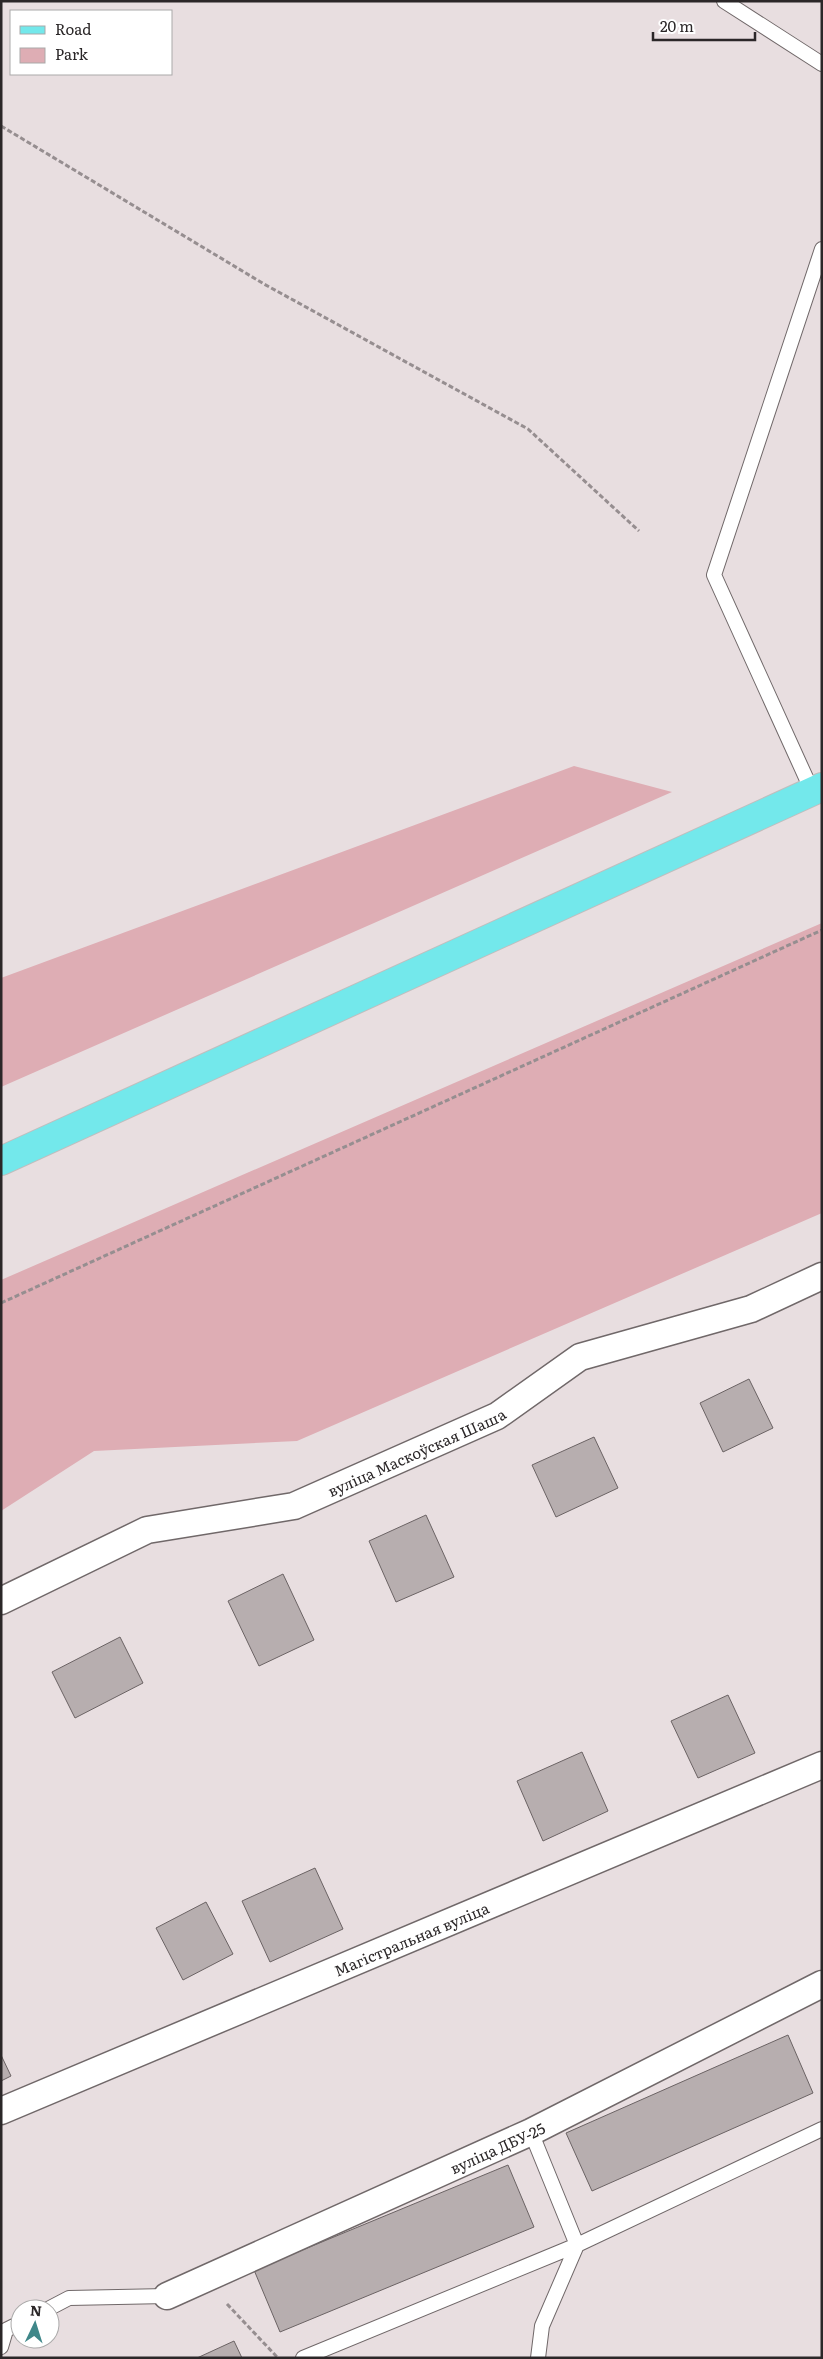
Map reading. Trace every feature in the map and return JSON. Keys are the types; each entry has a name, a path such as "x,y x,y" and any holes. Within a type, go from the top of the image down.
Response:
{"main road":[{"path":"1,1161 817,789"}],"street":[{"name":"вуліца Маскоўская Шаша","path":"1,1601 147,1530 294,1506 497,1416 580,1357 751,1309 822,1276"},
{"name":"Магістральная вуліца","path":"1,2111 822,1765"},
{"name":"вуліца ДБУ-25","path":"167,2296 531,2132 822,1984"}],"lane":[{"path":"724,1 822,64"},
{"path":"817,789 714,575 822,249"},
{"path":"303,2358 577,2244 822,2129"},
{"path":"531,2132 577,2244 542,2326 538,2358"},
{"path":"60,2303 69,2298 167,2296"},
{"path":"1,2347 6,2330 10,2328"}],"path":[{"path":"1,126 264,284 528,429 639,531"},
{"path":"1,1303 822,930"},
{"path":"220,2303 229,2304 278,2358"}],"green space":[{"path":"574,766 672,792 1,1087 1,978"},
{"path":"822,923 822,1213 297,1441 94,1451 1,1511 1,1280"}],"building":[{"path":"749,1379 773,1428 723,1452 700,1403"},
{"path":"594,1437 618,1488 556,1517 532,1465"},
{"path":"426,1515 454,1577 396,1602 369,1541"},
{"path":"283,1574 314,1640 259,1666 228,1601"},
{"path":"120,1637 143,1683 75,1718 52,1672"},
{"path":"728,1695 755,1753 698,1778 671,1721"},
{"path":"582,1752 608,1811 543,1841 517,1781"},
{"path":"315,1868 343,1929 270,1962 242,1901"},
{"path":"206,1902 233,1954 183,1980 156,1928"},
{"path":"788,2035 813,2093 592,2191 566,2133"},
{"path":"1,2055 11,2076 1,2081"},
{"path":"508,2165 534,2227 280,2332 254,2270"},
{"path":"234,2341 242,2358 197,2358"}]}
